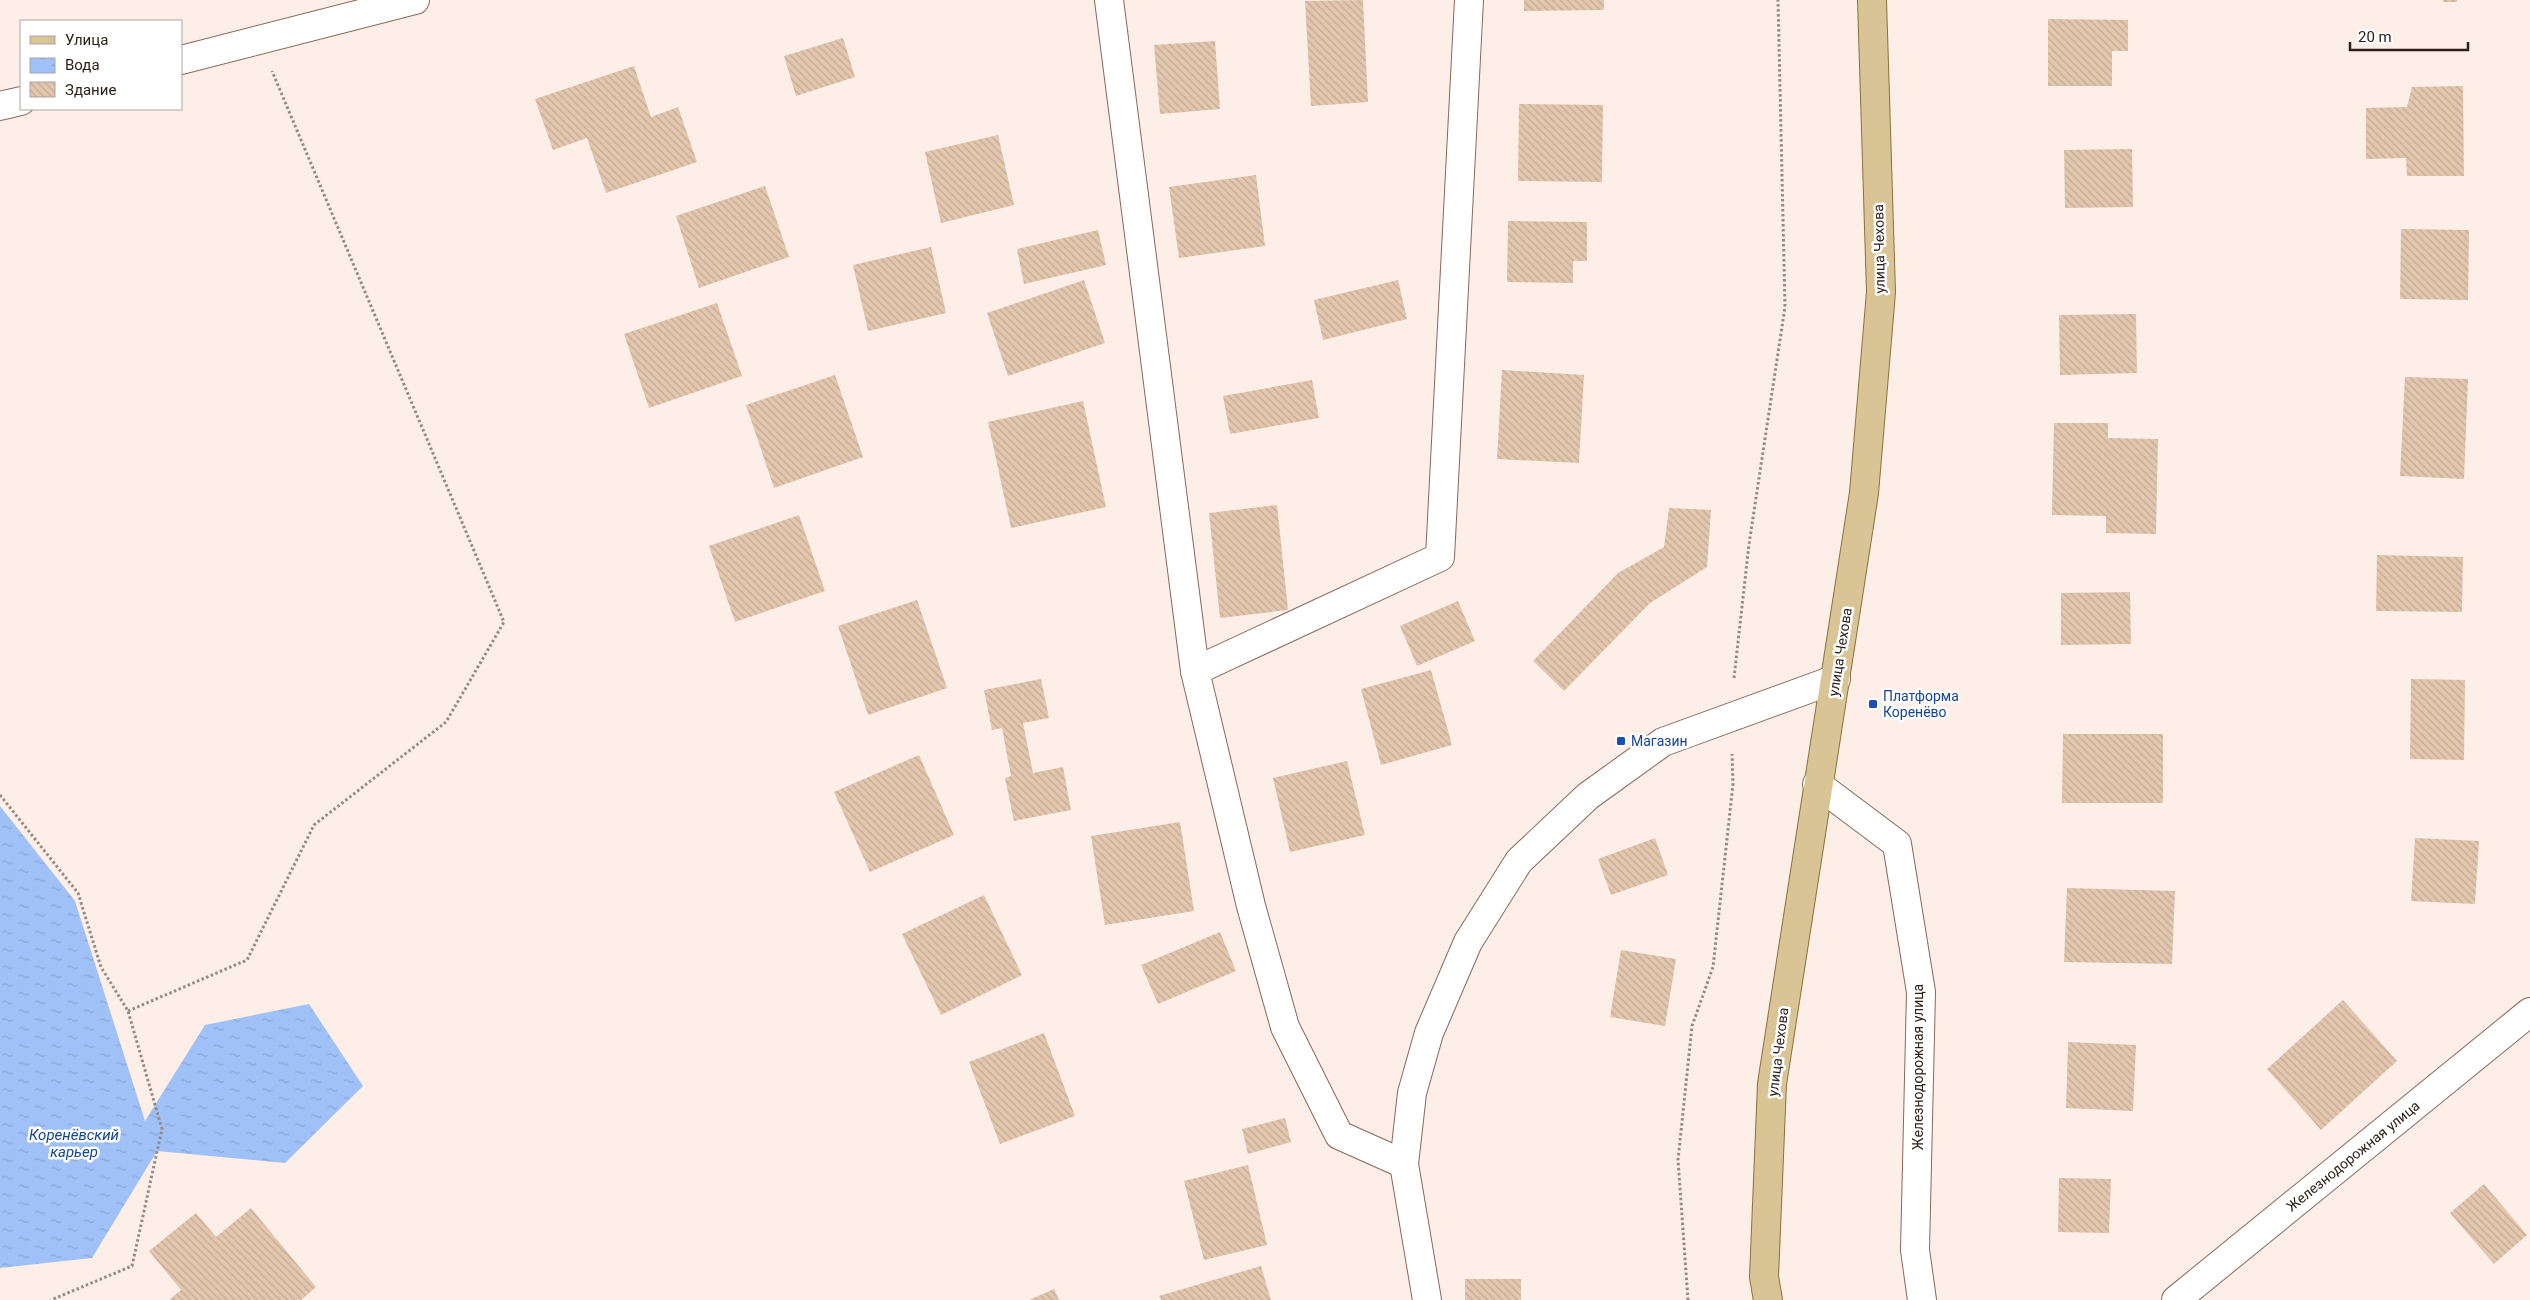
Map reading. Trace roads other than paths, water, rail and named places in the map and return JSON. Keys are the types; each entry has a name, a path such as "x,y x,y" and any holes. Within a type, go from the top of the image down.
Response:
{"main road":[{"name":"улица Чехова","path":"1768,1300 1764,1277 1772,1084 1817,784 1836,679 1864,493 1880,292 1872,0"}],"street":[{"path":"182,60 415,0"},
{"path":"1109,0 1196,671 1251,906 1285,1027 1339,1135 1404,1164"},
{"path":"1196,671 1440,556 1469,0"},
{"path":"0,106 20,101"},
{"path":"1426,1300 1404,1164 1412,1093 1429,1033 1468,942 1519,861 1588,796 1663,742 1836,679"},
{"name":"Железнодорожная улица","path":"1817,784 1897,844 1921,992 1915,1250 1922,1300"},
{"name":"Железнодорожная улица","path":"2176,1300 2530,1012"}],"water":[{"name":"Коренёвский карьер","path":"0,806 75,901 145,1121 205,1025 309,1004 363,1086 285,1163 157,1151 92,1258 0,1268"}],"place":[{"name":"Платформа Коренёво","path":"1873,704"},
{"name":"Магазин","path":"1621,741"}]}
